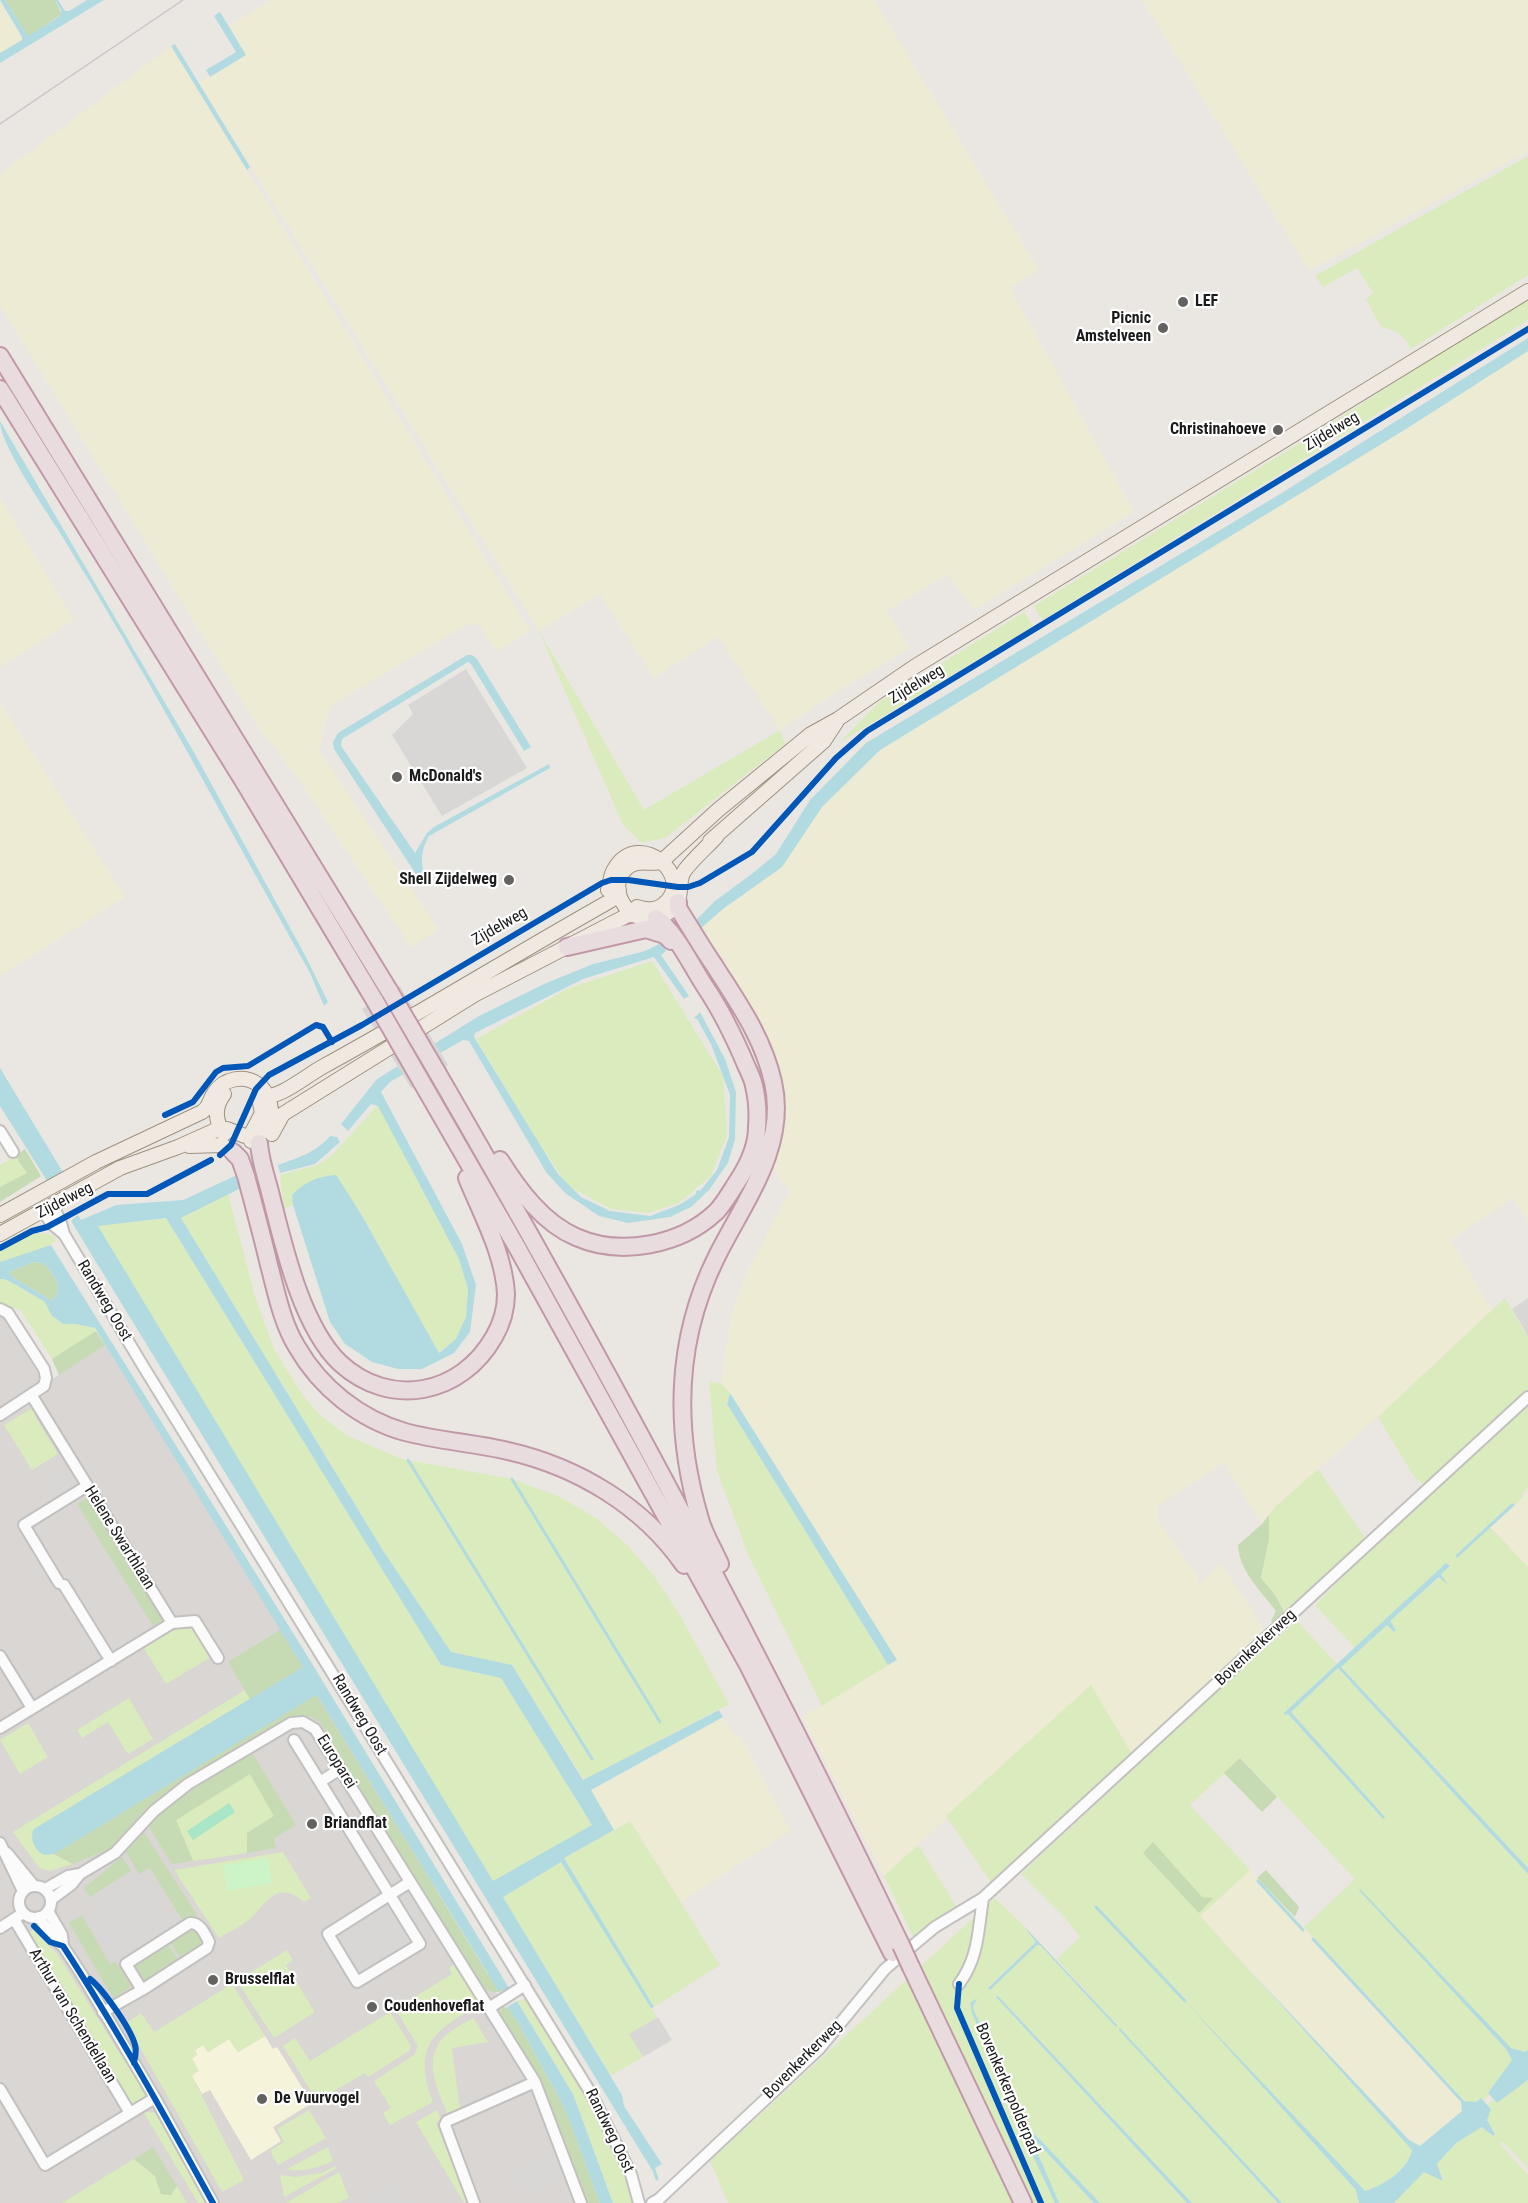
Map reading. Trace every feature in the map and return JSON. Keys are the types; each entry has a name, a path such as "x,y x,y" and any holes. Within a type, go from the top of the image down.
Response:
{"highway":[{"path":"0,356 390,992 534,1239 755,1666 1023,2203"},
{"path":"0,389 244,782 375,1001 651,1488 755,1666"},
{"path":"672,904 692,941 709,958 748,1018 761,1042 774,1083 775,1123 770,1149 757,1182 716,1258 700,1294 688,1338 683,1383 683,1440 700,1520 735,1596 755,1666"},
{"path":"437,1072 476,1120 510,1175 546,1219 576,1238 638,1247 661,1242 693,1229 717,1211 747,1166 758,1129 754,1085 714,1000 674,937 656,918"},
{"path":"567,947 646,929 665,935 686,957"},
{"path":"245,1140 276,1215 303,1300 318,1333 338,1361 352,1373 369,1382 394,1390 421,1390 447,1383 471,1367 485,1353 501,1324 506,1295 498,1254 450,1132"},
{"path":"245,1140 240,1159 276,1291 290,1331 305,1360 332,1390 361,1412 404,1431 507,1451 539,1460 572,1472 612,1495 645,1520 676,1553 703,1591 720,1623 755,1666"},
{"path":"907,1971 1013,2203"}],"main road":[{"name":"Zijdelweg","path":"658,859 811,734 838,719 923,661 1528,291"},
{"name":"Zijdelweg","path":"676,879 679,865 717,836 824,741 838,719"},
{"path":"635,854 658,859 676,879 681,894 656,918 648,919 629,911 614,889 611,875 635,854"},
{"name":"Zijdelweg","path":"263,1094 297,1084 321,1068 373,1040 464,984 610,901 614,889"},
{"path":"276,1116 283,1114 474,994 628,915 633,906 654,909 672,904"},
{"path":"249,1080 263,1094 276,1116 276,1128 245,1140 217,1119 213,1107 232,1084 249,1080"},
{"path":"245,1140 262,1113 263,1094"},
{"name":"Zijdelweg","path":"0,1215 114,1154 171,1129 206,1119 213,1107"},
{"name":"Zijdelweg","path":"178,1147 222,1145 245,1140"},
{"name":"Zijdelweg","path":"0,1234 120,1168 178,1147 245,1140"}],"street":[{"path":"0,1131 13,1152"},
{"name":"Randweg Oost","path":"50,1206 52,1224 64,1234 592,2095 631,2174 639,2203"},
{"path":"0,1309 8,1313 44,1369 46,1378 44,1386 32,1396 0,1415"},
{"name":"Helene Swarthlaan","path":"32,1396 172,1623"},
{"name":"Bovenkerkerweg","path":"652,2203 659,2199 819,2049 885,1969 935,1927 983,1898 1528,1397"},
{"path":"87,1486 24,1525 111,1661"},
{"path":"0,1728 172,1623 195,1622 218,1658"},
{"path":"0,1656 32,1708"},
{"name":"Europarei","path":"51,1899 72,1884 81,1874 115,1853 154,1811 188,1784 291,1723 303,1722 315,1729 535,2082 581,2203"},
{"path":"294,1740 390,1896 420,1944 357,1982 328,1934 390,1896 410,1882"},
{"path":"320,1782 340,1770"},
{"path":"0,1928 19,1916 33,1918 44,1914 51,1899 45,1889 28,1888 10,1868 3,1847"},
{"name":"Europarei","path":"45,1889 68,1876 81,1874"},
{"path":"19,1916 19,1902 28,1888"},
{"path":"959,1984 969,1970 976,1950 983,1898"},
{"name":"Arthur van Schendellaan","path":"44,1914 53,1938 63,1946 155,2098 213,2203"},
{"name":"Arthur van Schendellaan","path":"19,1916 130,2113"},
{"path":"103,2012 142,1990 207,1948 209,1942 199,1926 190,1923 126,1964 142,1990"},
{"path":"489,2008 525,1985"},
{"path":"474,2203 445,2125 447,2121 535,2082"},
{"path":"0,2089 45,2165 155,2098"}],"shaded area":[{"path":"0,0 22,40 0,53"},
{"path":"271,0 874,0 1039,270 1010,288 1134,512 974,610 948,574 887,611 910,648 840,690 780,730 718,637 654,678 600,594 539,631 199,83 246,55 229,26"},
{"path":"1142,0 1528,0 1528,151 1309,271"},
{"path":"171,46 530,631 496,651 480,626 469,623 330,706 319,750 439,930 411,947 297,777 259,728 0,305 0,174"},
{"path":"1528,351 1528,1222 1513,1198 1451,1240 1492,1311 1378,1417 1276,1506 1262,1524 1223,1463 1158,1506 1159,1522 1198,1577 1199,1583 1221,1564 1252,1609 1263,1631 1263,1637 1133,1756 1091,1686 884,1876 802,1717 896,1660 786,1481 730,1393 721,1383 730,1320 743,1282 789,1191 771,1164 771,1053 745,996 701,928 723,909 782,867 822,807 880,750 1406,429"},
{"path":"0,498 74,620 0,667"},
{"path":"466,669 527,768 442,816 392,735 413,714 408,705"},
{"path":"0,702 125,897 0,976"},
{"path":"1528,1298 1528,1336 1512,1309"},
{"path":"0,1316 3,1317 38,1373 50,1381 107,1340 312,1676 550,2085 592,2203 0,2203"},
{"path":"60,1467 73,1487 54,1500 41,1479"},
{"path":"1528,1492 1528,1567 1490,1527"},
{"path":"723,1717 731,1730 741,1737 790,1831 681,1902 630,1821 614,1830 591,1791"},
{"path":"1250,1870 1465,2100 1461,2101 1462,2111 1453,2120 1419,2146 1409,2140 1200,1916"},
{"path":"131,1871 135,1877 142,1872 177,1929 119,1967 116,1961 110,1964 82,1915 95,1907 90,1897"},
{"path":"403,1891 433,1939 349,1990 320,1942"},
{"path":"658,2017 672,2040 643,2057 629,2034"},
{"name":"De Vuurvogel","path":"265,2036 273,2049 277,2047 312,2103 273,2127 281,2141 251,2160 210,2090 202,2094 192,2076 192,2058 197,2055 195,2050 203,2045 208,2052 229,2039 238,2052"},
{"path":"547,2160 556,2181 526,2194 517,2173"},
{"path":"395,2184 407,2203 364,2203"}],"green space":[{"path":"5,0 55,0 62,14 28,37"},
{"path":"1528,156 1528,275 1411,349 1399,334 1381,327 1366,300 1373,293 1357,268 1323,287 1315,276"},
{"path":"1528,297 1528,320 1338,438 1330,430 1330,424"},
{"path":"1321,430 1330,443 1044,619 1040,617 1034,606"},
{"path":"1024,612 1033,626 839,743 878,703"},
{"path":"539,631 644,810 780,730 785,744 665,838 642,843 623,825"},
{"path":"652,961 723,1076 727,1135 711,1176 679,1203 648,1213 611,1209 568,1186 537,1140 476,1039 569,988"},
{"path":"378,1105 459,1259 468,1289 466,1317 456,1339 438,1353 361,1214 292,1195 293,1205 284,1209 280,1175 318,1165 333,1154"},
{"path":"25,1149 41,1176 0,1202 0,1187 27,1173 15,1156"},
{"path":"15,1156 27,1173 0,1187 0,1165"},
{"path":"228,1194 255,1296 274,1349 304,1397 321,1416 348,1436 402,1459 512,1479 560,1497 596,1518 627,1545 654,1576 678,1612 729,1704 584,1780 512,1665 451,1652 382,1549 181,1218"},
{"path":"166,1218 441,1665 501,1678 592,1825 493,1882 97,1226"},
{"path":"36,1233 53,1235 56,1241 45,1248 0,1262 0,1248 20,1236"},
{"path":"33,1262 43,1263 56,1281 58,1291 52,1301 14,1278 9,1272"},
{"path":"4,1278 45,1302 51,1315 62,1324 76,1324 95,1328 96,1331 52,1359 20,1309 0,1307 0,1279"},
{"path":"1505,1298 1528,1337 1528,1392 1426,1486 1415,1478 1378,1417"},
{"path":"96,1331 105,1345 59,1375 52,1359"},
{"path":"709,1381 721,1383 730,1393 727,1404 888,1665 822,1706 748,1554 717,1471"},
{"path":"1528,1403 1528,1488 1515,1505 1512,1503 1455,1556 1457,1558 1490,1527 1528,1567 1528,1868 1341,1667 1387,1625 1394,1632 1396,1630 1390,1621 1440,1577 1447,1584 1441,1574 1450,1566 1446,1563 1355,1648 1315,1605 1383,1537"},
{"path":"34,1407 38,1414 35,1416 58,1454 32,1470 4,1425"},
{"path":"1318,1469 1367,1541 1287,1615 1261,1578 1269,1539 1269,1515"},
{"path":"87,1498 163,1620 153,1626 77,1504"},
{"path":"1269,1515 1269,1539 1261,1578 1275,1595 1286,1615 1274,1626 1271,1621 1276,1611 1247,1572 1239,1554 1238,1545"},
{"path":"1297,1621 1337,1664 1284,1713 1285,1715 1288,1714 1383,1819 1384,1816 1290,1712 1338,1668 1528,1874 1528,2050 1526,2052 1506,2049 1512,2060 1488,2093 1489,2096 1484,2100 1481,2098 1476,2102 1466,2102 1304,1927 1355,1879 1241,1758 1190,1805 1250,1870 1200,1916 1412,2150 1405,2164 1394,2176 1365,2191 1219,2038 1356,2190 1359,2203 1282,2203 1120,2029 1278,2203 1192,2203 998,1996 996,1997 1187,2203 1100,2203 1028,2127 975,2013 973,2007 977,2000 970,2004 972,2013 1015,2113 1031,2139 1035,2140 1094,2203 728,2203 710,2161 995,1898 1024,1926 1036,1942 988,1987 989,1990 1037,1945 1040,1945 1117,2025 1057,1959 1080,1937 1066,1919 1021,1874 1236,1674"},
{"path":"193,1627 211,1657 166,1684 143,1647 169,1632"},
{"path":"280,1630 303,1667 250,1699 228,1662"},
{"path":"1091,1685 1133,1756 992,1884 946,1816"},
{"path":"245,1690 250,1699 34,1829 33,1842 40,1853 54,1854 73,1864 50,1871 39,1868 13,1832"},
{"path":"316,1695 486,1971 498,1989 503,1991 491,1991 479,1985 320,1722 309,1716 297,1716 278,1724 215,1762 109,1849 73,1864 54,1854"},
{"path":"129,1698 153,1739 128,1754 108,1722 82,1738 77,1730"},
{"path":"28,1723 48,1757 20,1774 0,1740"},
{"path":"251,1751 296,1825 276,1837 274,1840 276,1848 247,1853 247,1833 274,1816 250,1774 176,1820 193,1861 172,1864 147,1824 157,1813"},
{"path":"1240,1758 1277,1797 1262,1812 1224,1773"},
{"path":"250,1773 274,1816 247,1833 247,1853 193,1861 176,1820"},
{"path":"229,1803 235,1812 193,1840 187,1831"},
{"path":"630,1821 720,1965 654,2007 564,1858"},
{"path":"144,1832 197,1915 194,1920 183,1921 150,1868 139,1874 126,1852"},
{"path":"1153,1842 1202,1897 1213,1898 1199,1913 1143,1853"},
{"path":"918,1845 960,1912 919,1949 884,1876"},
{"path":"283,1852 311,1898 304,1902 288,1893 276,1894 251,1919 219,1938 174,1870"},
{"path":"122,1857 131,1871 90,1897 84,1888"},
{"path":"268,1858 272,1883 227,1891 223,1865"},
{"path":"561,1861 657,2017 630,2034 643,2057 611,2076 503,1897"},
{"path":"1266,1870 1299,1907 1295,1917 1257,1878"},
{"path":"82,1915 110,1964 116,1961 131,1987 113,1998 69,1923"},
{"path":"191,1924 207,1943 183,1962 170,1941"},
{"path":"33,1930 58,1955 146,2095 143,2099 132,2104 128,2100 26,1934"},
{"path":"167,1943 181,1964 142,1988 128,1965"},
{"path":"287,1950 293,1960 286,1965 315,2012 274,2038 237,1981"},
{"path":"456,1963 481,2003 440,2031 426,2053 427,2082 433,2102 390,2125 383,2113 391,2108 374,2081 414,2055 418,2046 395,2009 452,1974 449,1968"},
{"path":"232,1984 265,2036 238,2052 229,2039 208,2052 203,2045 195,2050 197,2055 192,2058 199,2071 192,2076 244,2180 222,2192 126,2023 141,2013 154,2032"},
{"path":"526,1999 602,2123 615,2149 635,2203 613,2203 573,2094 517,2001"},
{"path":"507,2007 519,2024 566,2111 600,2203 585,2203 539,2080 498,2015 501,2009"},
{"path":"390,2012 411,2046 409,2051 368,2077 365,2073 317,2101 283,2046 295,2038 310,2061"},
{"path":"473,2018 488,2042 452,2048 459,2103 462,2109 448,2115 436,2085 434,2054 445,2036"},
{"path":"1528,2080 1528,2168 1503,2142 1500,2144 1528,2175 1528,2203 1394,2203 1424,2172 1444,2180 1437,2164 1469,2133 1482,2127 1493,2136 1495,2133 1487,2120 1490,2109 1488,2104 1493,2100 1497,2103"},
{"path":"309,2110 326,2138 278,2165 270,2151 284,2142 277,2129"},
{"path":"437,2110 441,2120 436,2123 467,2201 464,2203 416,2122"},
{"path":"144,2113 156,2113 206,2203 198,2203"},
{"path":"153,2147 177,2186 170,2195 161,2194 155,2176 134,2159"},
{"path":"328,2147 333,2161 304,2170 287,2169"},
{"path":"134,2159 155,2176 161,2193 171,2195 177,2186 187,2203 62,2203"},
{"path":"336,2166 337,2168 284,2197 280,2175 295,2177 321,2173"},
{"path":"339,2172 349,2198 337,2203 286,2203"}],"water":[{"path":"0,0 5,0 28,36 60,16 61,10 55,0 58,0 65,11 69,11 87,0 104,0 0,63 0,53 22,40 22,37"},
{"path":"220,12 246,55 210,77 206,70 236,52 214,16"},
{"path":"175,44 250,167 247,170 171,46"},
{"path":"1528,338 1528,351 1406,429 880,750 822,807 782,867 723,909 701,928 696,920 715,901 776,854 810,800 866,743 1280,494"},
{"path":"0,421 195,754 306,957 328,1002 324,1006 310,973 154,693 14,459"},
{"path":"467,655 472,655 477,659 531,747 524,751 468,662 342,739 341,746 415,853 427,833 434,827 549,764 550,768 429,836 423,853 422,864 427,883 423,885 334,749 333,742 338,733"},
{"path":"661,943 666,951 661,955 689,996 684,999 654,957 583,979 475,1033 474,1037 558,1174 581,1197 610,1211 650,1216 679,1205 695,1195 697,1190 700,1191 717,1170 729,1137 730,1095 711,1044 697,1019 694,1018 700,1012 725,1059 736,1092 735,1139 728,1163 709,1190 691,1207 670,1217 628,1223 599,1216 565,1193 546,1172 469,1041 463,1040 390,1082 381,1092 462,1244 476,1285 470,1332 454,1353 422,1369 398,1369 372,1362 345,1344 330,1322 293,1205 292,1195 312,1180 336,1175 361,1214 439,1353 456,1339 466,1317 468,1289 459,1259 378,1106 371,1104 348,1131 341,1124 377,1079 479,1016 544,984 593,964 645,951"},
{"path":"0,1068 64,1174 49,1184 0,1106"},
{"path":"330,1136 337,1137 340,1142 315,1164 280,1173 278,1165 313,1150"},
{"path":"237,1175 241,1188 181,1218 382,1549 451,1652 512,1665 583,1780 719,1710 723,1717 591,1790 614,1830 564,1858 654,2007 651,2008 561,1862 503,1897 622,2095 624,2106 662,2164 652,2170 71,1221 78,1215 81,1220 116,1205 183,1200","holes":["166,1218 441,1665 501,1678 592,1825 493,1881 98,1226"]},
{"path":"51,1245 308,1657 509,1988 503,1991 498,1990 316,1695 54,1854 45,1855 36,1848 32,1837 34,1829 303,1667 95,1328 63,1324 51,1315 45,1302 11,1282 0,1279 0,1262","holes":["33,1262 43,1263 54,1276 58,1286 58,1291 52,1301 14,1278 9,1272"]},
{"path":"730,1393 897,1660 888,1665 727,1404"},
{"path":"1512,1503 1515,1505 1457,1558 1455,1556"},
{"path":"1446,1563 1450,1566 1441,1574 1448,1585 1439,1577 1390,1621 1396,1630 1394,1632 1387,1625 1341,1667 1528,1868 1528,1874 1338,1668 1291,1712 1385,1817 1383,1819 1288,1714 1284,1713"},
{"path":"1360,1889 1511,2048 1525,2052 1528,2050 1528,2080 1497,2103 1488,2093 1512,2060 1506,2049"},
{"path":"1024,1926 1117,2025 1116,2027 1040,1945 1037,1945 990,1990 988,1988 1036,1942"},
{"path":"1255,1976 1409,2140 1420,2146 1462,2111 1461,2101 1476,2102 1481,2098 1491,2109 1487,2120 1495,2134 1493,2136 1482,2127 1456,2143 1437,2164 1443,2181 1424,2172 1394,2203 1359,2203 1356,2190 1185,2001 1365,2191 1387,2181 1406,2164 1412,2150"},
{"path":"998,1996 1192,2203 1187,2203 996,1997"},
{"path":"976,1999 973,2007 975,2013 1028,2127 1100,2203 1094,2203 1035,2140 1032,2140 1059,2203 1055,2203 1026,2141 1028,2135 1015,2113 972,2013 970,2003"},
{"path":"517,2001 573,2094 613,2203 600,2203 566,2111 519,2024 507,2007"},
{"path":"1120,2028 1282,2203 1278,2203 1119,2030"}],"pier":[{"path":"400,986 448,1065 411,1088 362,1009"}],"waterway":[{"path":"408,1460 592,1759"},
{"path":"512,1479 660,1722"},
{"path":"1258,1881 1303,1930"},
{"path":"1096,1907 1185,2001"},
{"path":"1313,1939 1464,2103"},
{"path":"653,2167 657,2179"}],"tram line":[{"path":"0,124 183,0"}],"cycle path":[{"path":"220,1155 231,1145 256,1089 269,1075 362,1025 602,883 611,880 628,880 678,887 700,883 752,852 836,758 867,731 1528,329"},
{"path":"165,1115 193,1102 216,1072 223,1068 248,1066 316,1025 323,1027 332,1042"},
{"path":"0,1248 32,1231 47,1227 108,1194 147,1194 211,1160"},
{"path":"34,1926 50,1942 63,1946 122,2041 213,2203"},
{"path":"90,1979 109,2000 128,2029 136,2047 134,2063"},
{"name":"Bovenkerkerpolderpad","path":"959,1984 957,2008 1041,2203"}],"place":[{"name":"LEF","path":"1183,302"},
{"name":"Picnic Amstelveen","path":"1163,328"},
{"name":"Christinahoeve","path":"1278,430"},
{"name":"McDonald's","path":"397,777"},
{"name":"Shell Zijdelweg","path":"509,880"},
{"name":"Briandflat","path":"312,1824"},
{"name":"Brusselflat","path":"213,1980"},
{"name":"Coudenhoveflat","path":"372,2007"},
{"name":"De Vuurvogel","path":"262,2099"}]}
